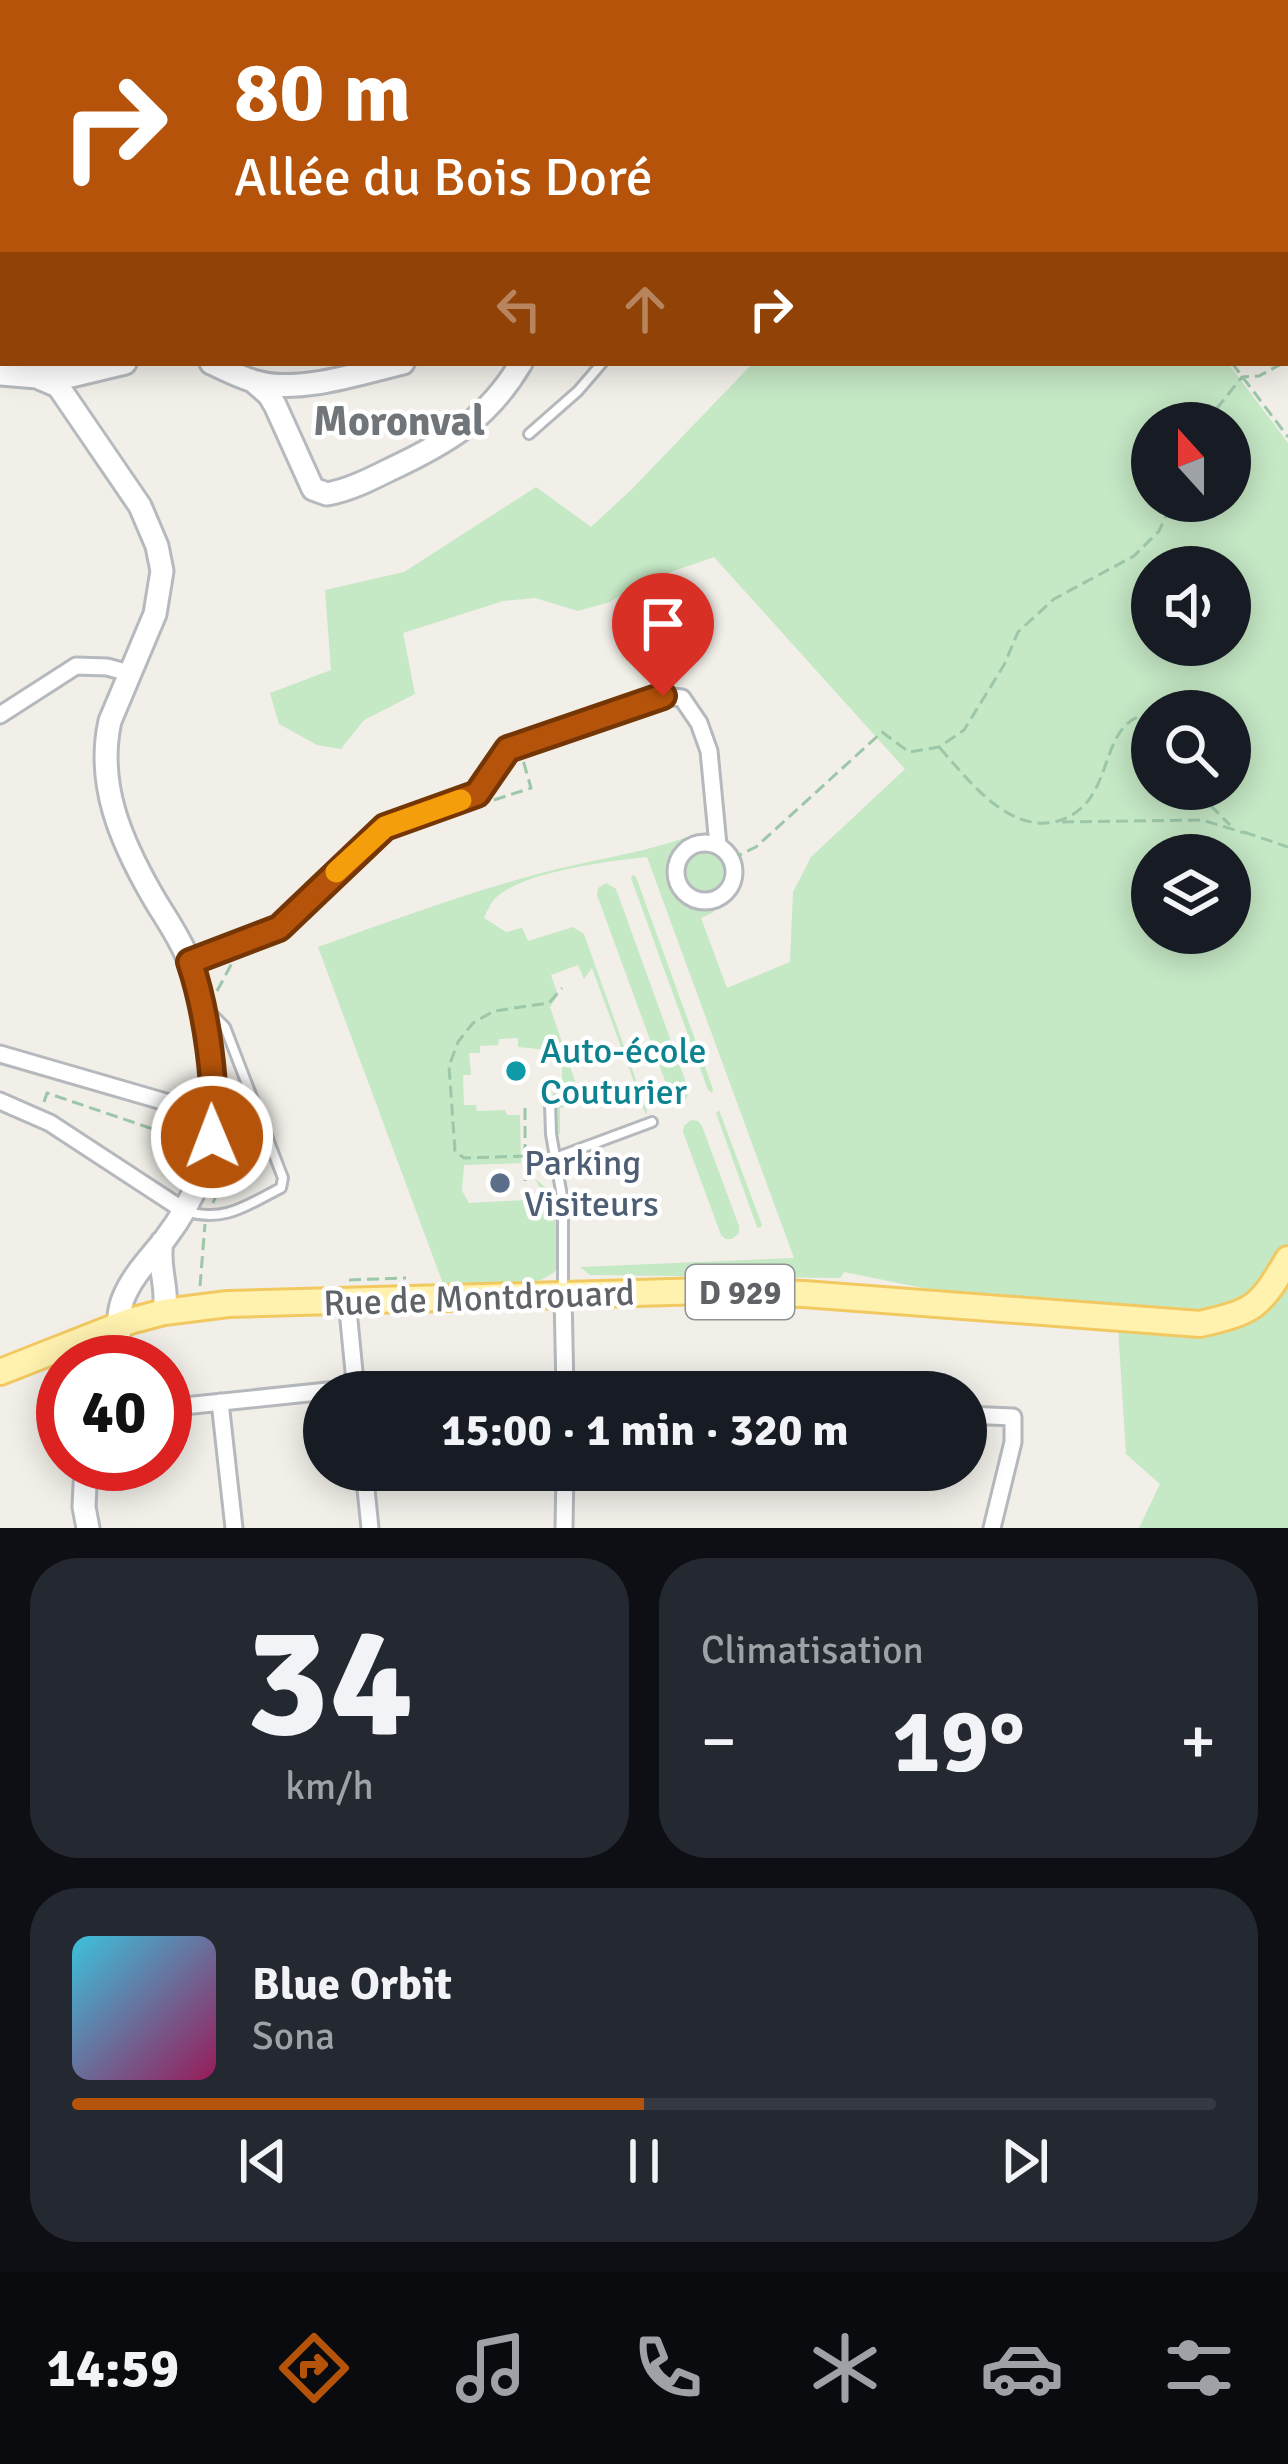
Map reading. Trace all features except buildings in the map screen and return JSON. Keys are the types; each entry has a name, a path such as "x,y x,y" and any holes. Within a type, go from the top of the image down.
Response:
{"main road":[{"name":"Rue de Montdrouard","path":"3,1368 119,1324 164,1312 228,1304 707,1291 1200,1324 1253,1307 1267,1295 1288,1259"}],"street":[{"path":"12,366 71,385 140,506 153,533 162,572 159,599 106,739 107,788 132,857 190,962 207,1009 214,1116 209,1149 183,1210 121,1304 119,1335"},
{"path":"0,374 71,385 117,366"},
{"path":"218,366 253,382 272,400 313,489 326,494 357,485 455,437 487,408 519,366"},
{"path":"253,382 292,386 389,366"},
{"path":"0,715 76,666 107,667 129,674"},
{"path":"190,962 279,928 385,827 477,794 508,749 663,696 682,698 699,723 709,751 718,845"},
{"path":"695,844 718,845 731,859 733,878 722,895 703,901 685,893 676,876 680,856 695,844"},
{"path":"0,1054 214,1116"},
{"path":"0,1102 50,1123 183,1210"},
{"path":"163,1242 159,1262 167,1290 164,1312"},
{"path":"563,1293 565,1371"},
{"path":"346,1300 354,1371"},
{"path":"192,1405 303,1395"},
{"path":"220,1402 234,1528"},
{"path":"987,1416 1013,1417 1013,1442 992,1528"},
{"path":"85,1491 88,1528"},
{"path":"366,1491 370,1528"},
{"path":"564,1528 565,1491"}],"lane":[{"path":"529,434 599,366"},
{"path":"183,1210 206,1217 234,1211 281,1188 283,1178 225,1027 207,1009"},
{"path":"550,1102 563,1202 563,1293"},
{"path":"555,1158 652,1122"}],"path":[{"path":"1234,366 1288,437"},
{"path":"1222,402 1242,377 1259,376 1277,366"},
{"path":"731,859 756,847 882,732 909,752 939,747 964,730 1018,632 1054,599 1134,556 1163,522"},
{"path":"1054,822 1083,806 1124,724 1131,720"},
{"path":"939,747 999,806 1028,822 1202,820 1288,847"},
{"path":"495,800 531,788 522,755"},
{"path":"1216,810 1245,833"},
{"path":"207,1009 230,964"},
{"path":"525,1156 464,1158 457,1153 449,1062 458,1042 481,1018 500,1009 548,1003 562,988"},
{"path":"42,1110 47,1094 202,1147"},
{"path":"525,1108 525,1180"},
{"path":"229,1157 241,1162"},
{"path":"200,1288 206,1220"}],"green space":[{"path":"750,366 1230,366 1288,443 1288,1528 1139,1528 1160,1484 1126,1454 1118,1327 844,1272 840,1278 590,1275 580,1267 794,1258 647,857 522,882 493,901 484,918 506,932 522,928 528,941 573,927 584,934 647,1111 646,1115 641,1103 630,1107 625,1095 634,1082 592,968 584,979 578,965 551,975 558,995 550,1007 581,1099 560,1108 556,1137 552,1085 562,1084 562,1063 551,1062 550,1050 518,1047 518,1038 499,1039 498,1045 480,1046 480,1053 469,1053 471,1075 463,1075 464,1105 476,1105 477,1111 520,1115 521,1163 464,1165 462,1191 469,1203 525,1200 525,1188 535,1198 542,1191 535,1179 545,1187 556,1207 558,1268 522,1285 445,1289 318,947 510,882 690,836 672,858 670,880 685,899 711,904 714,912 701,918 727,988 790,962 793,892 811,857 905,769 714,557 578,611 535,598 503,601 403,633 415,694 364,720 341,749 317,745 279,724 270,693 331,670 325,590 404,572 536,487 591,527"},
{"path":"704,851 718,857 724,871 718,885 704,891 690,885 684,871 690,857"},
{"path":"633,875 713,1089 712,1093 631,878"},
{"path":"606,883 616,889 688,1088 682,1101 671,1097 597,895"},
{"path":"719,1110 762,1225 760,1228 716,1113"},
{"path":"691,1120 702,1126 739,1226 732,1239 721,1235 683,1132"}],"slow traffic":[{"path":"336,872 385,827 461,800"}],"place":[{"name":"Auto-école Couturier","path":"516,1071"},
{"name":"Parking Visiteurs","path":"500,1183"}],"district":[{"name":"Moronval","path":"399,420"}],"route":[{"path":"212,1137 212,1079 190,962 279,928 385,827 477,794 508,749 663,696"}]}
